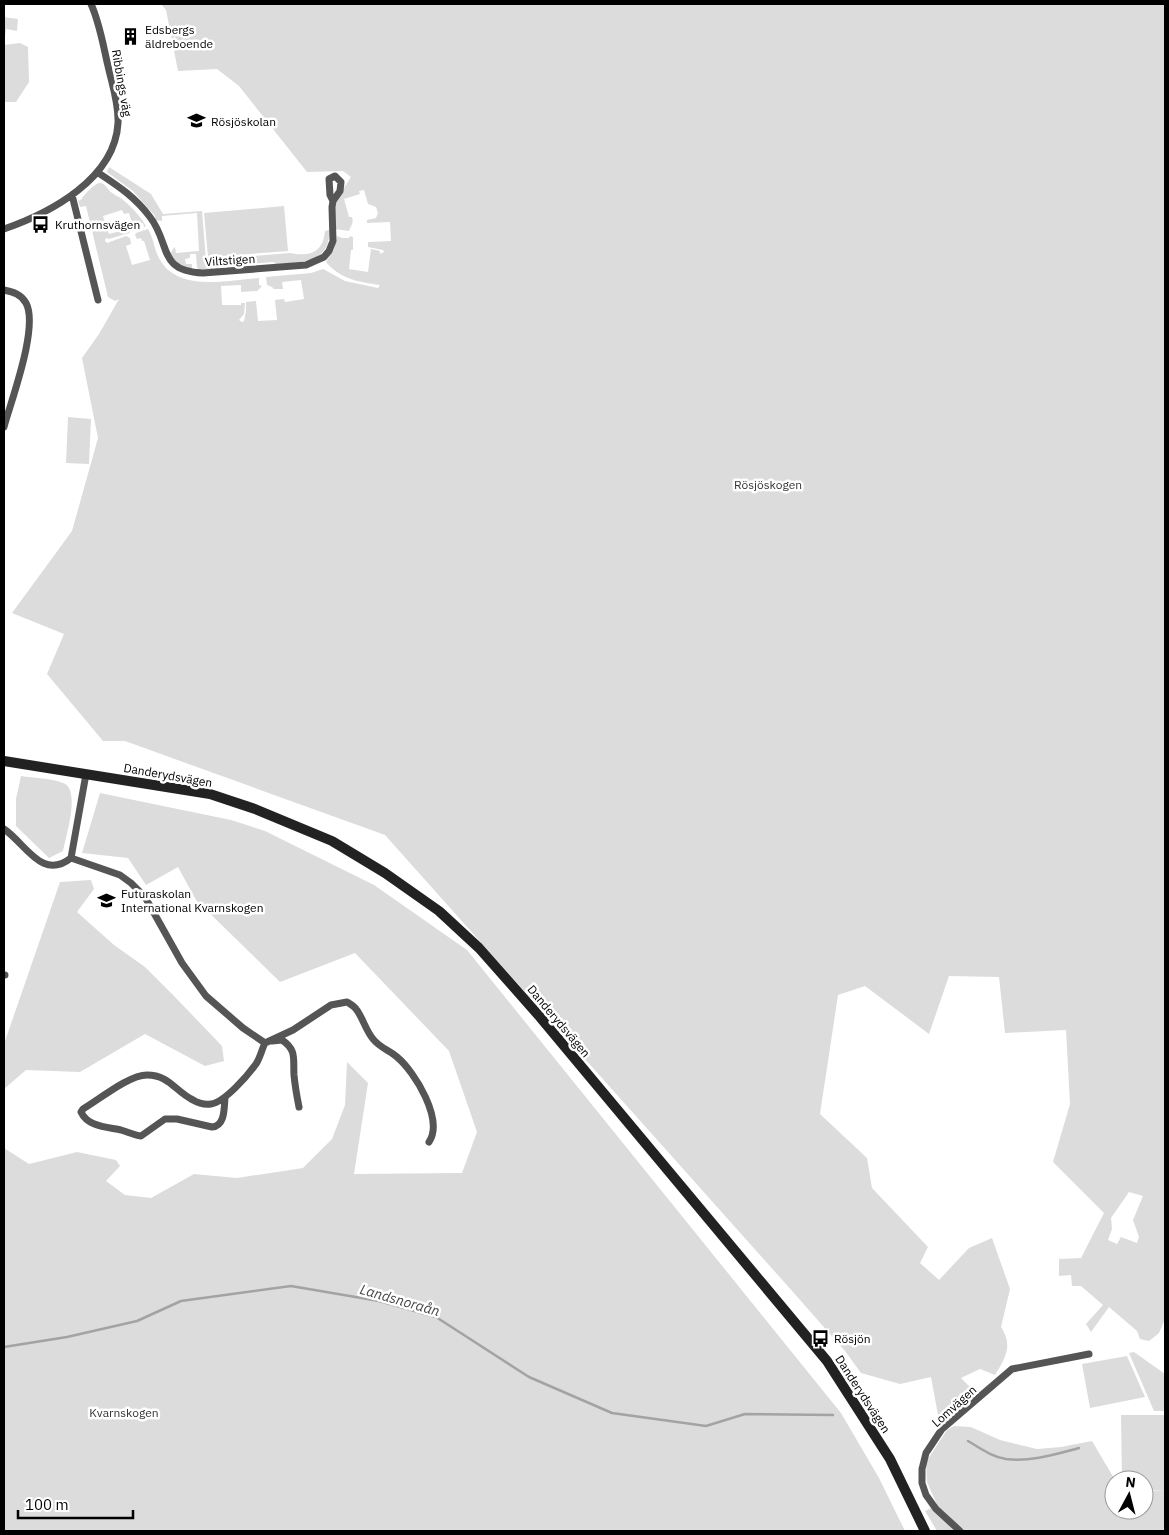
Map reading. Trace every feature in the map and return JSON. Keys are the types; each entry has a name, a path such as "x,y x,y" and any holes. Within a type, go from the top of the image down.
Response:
{"main road":[{"name":"Danderydsvägen","path":"4,760 210,794 255,809 332,842 386,873 439,911 479,948 540,1017 827,1362 890,1459 926,1531"}],"street":[{"name":"Ribbings väg","path":"4,229 27,221 85,186 97,172 113,146 118,123 116,98 100,23 91,4"},
{"name":"Viltstigen","path":"97,172 134,197 158,230 167,256 173,264 190,273 203,274 293,266 315,262 324,257 332,241 333,201"},
{"path":"72,195 98,300"},
{"path":"4,290 16,293 26,304 29,314 28,336 23,360 4,427"},
{"path":"4,828 36,859 52,867 63,864 71,858 86,774"},
{"path":"71,858 120,875 132,883 145,897 182,963 206,996 243,1028 265,1043 282,1040 289,1045 295,1062 294,1074 299,1107"},
{"path":"225,1098 224,1113 221,1123 217,1126 212,1127 176,1119 165,1119 141,1136 91,1123 81,1112 83,1108 127,1081 145,1075 166,1079 184,1094 200,1103 212,1104 225,1098 256,1063 265,1043 293,1030 331,1004 347,1002 357,1009 374,1041 407,1066 415,1079 424,1095 433,1120 433,1136 429,1142"},
{"name":"Lomvägen","path":"960,1531 936,1509 926,1495 922,1483 922,1469 926,1453 942,1429 1012,1369 1089,1354"}],"green space":[{"name":"Rösjöskogen","path":"161,4 1165,4 1165,1319 1159,1333 1149,1341 1140,1339 1137,1331 1109,1307 1091,1332 1086,1324 1103,1305 1081,1286 1072,1286 1071,1275 1059,1276 1059,1259 1081,1258 1104,1213 1053,1162 1070,1104 1066,1030 1005,1033 999,977 949,976 929,1034 865,986 838,995 820,1114 867,1158 872,1188 928,1247 920,1263 939,1280 969,1248 992,1238 1010,1289 1001,1327 1007,1340 1007,1351 995,1375 980,1369 961,1378 972,1389 970,1398 948,1418 938,1415 931,1377 900,1384 861,1373 845,1351 793,1292 385,835 125,741 103,741 47,674 64,634 12,613 72,531 98,438 82,358 99,334 119,299 115,301 108,297 86,206 80,207 78,201 98,183 102,183 112,193 126,202 138,215 146,226 144,227 143,223 133,226 129,213 124,214 122,210 103,216 109,234 128,229 126,223 129,222 131,230 129,233 109,239 106,238 105,241 107,243 126,236 130,238 131,244 126,246 132,265 150,260 144,241 141,238 137,239 135,235 148,229 159,258 167,269 178,276 204,282 259,278 259,285 262,286 257,291 241,292 241,285 221,286 222,305 241,305 241,303 245,303 244,314 239,320 242,322 244,321 246,311 246,302 256,301 258,321 277,320 275,300 284,299 285,302 304,299 301,280 282,282 283,289 274,289 267,285 266,277 311,273 323,269 345,281 378,288 380,285 357,281 344,276 331,268 326,262 334,249 337,236 349,238 350,236 353,237 353,250 351,250 349,269 368,272 371,249 380,251 380,254 384,252 383,250 368,247 368,242 391,241 390,222 367,223 367,220 376,218 378,213 376,207 368,204 364,190 359,191 360,194 344,199 349,217 353,219 349,231 335,229 334,211 336,200 351,177 343,171 307,172 239,86 217,69 178,71 166,10","holes":["1129,1192 1143,1196 1133,1220 1139,1237 1137,1243 1121,1237 1117,1244 1108,1240 1112,1229 1111,1218"]},
{"path":"4,17 18,19 17,31 6,29 5,36"},
{"path":"20,43 28,47 29,82 16,102 4,102 4,45"},
{"path":"109,167 151,194 163,214 202,211 206,260 290,253 309,254 318,249 324,238 325,231 329,230 328,241 320,255 305,261 221,266 218,269 199,270 196,254 190,254 190,258 185,259 186,264 192,264 192,268 180,266 170,255 175,247 176,253 199,251 197,213 162,216 162,221 155,220 155,216 133,191 107,172"},
{"path":"284,206 288,251 208,257 204,213"},
{"path":"68,417 91,419 89,464 66,463"},
{"path":"21,776 58,781 68,787 71,794 71,814 63,851 49,858 16,826 16,799"},
{"name":"Kvarnskogen","path":"100,793 231,820 265,831 374,885 467,950 841,1413 879,1478 905,1531 4,1531 4,1148 29,1164 77,1152 116,1160 120,1166 106,1181 125,1195 151,1198 194,1174 237,1178 303,1168 332,1139 345,1105 347,1062 368,1083 354,1174 462,1173 477,1132 449,1051 355,953 280,982 196,900 178,867 146,885 128,858 82,853"},
{"path":"91,880 94,889 77,912 114,945 145,967 174,996 222,1046 224,1061 205,1066 145,1034 80,1072 26,1070 4,1089 4,1044 60,882"},
{"path":"1134,1352 1165,1374 1165,1411 1154,1411 1129,1353"},
{"path":"1127,1356 1145,1397 1090,1408 1082,1364"},
{"path":"1121,1415 1165,1415 1165,1490 1154,1490 1154,1470 1122,1470"},
{"path":"954,1426 971,1427 1000,1440 1037,1449 1092,1441 1109,1470 1104,1470 1104,1520 1154,1520 1154,1491 1165,1490 1165,1531 965,1531 939,1509 927,1482 926,1462 947,1430"},
{"path":"931,1508 958,1531 937,1531 925,1511"}],"waterway":[{"name":"Landsnoraån","path":"4,1347 67,1337 137,1321 181,1301 291,1286 379,1301 436,1317 529,1377 612,1413 706,1426 745,1414 833,1415"},
{"path":"968,1441 986,1452 1015,1460 1043,1457 1079,1448"}],"place":[{"name":"Edsbergs äldreboende","path":"131,36"},
{"name":"Rösjöskolan","path":"197,121"},
{"name":"Kruthornsvägen","path":"41,224"},
{"name":"Futuraskolan International Kvarnskogen","path":"107,900"},
{"name":"Rösjön","path":"820,1338"}]}
